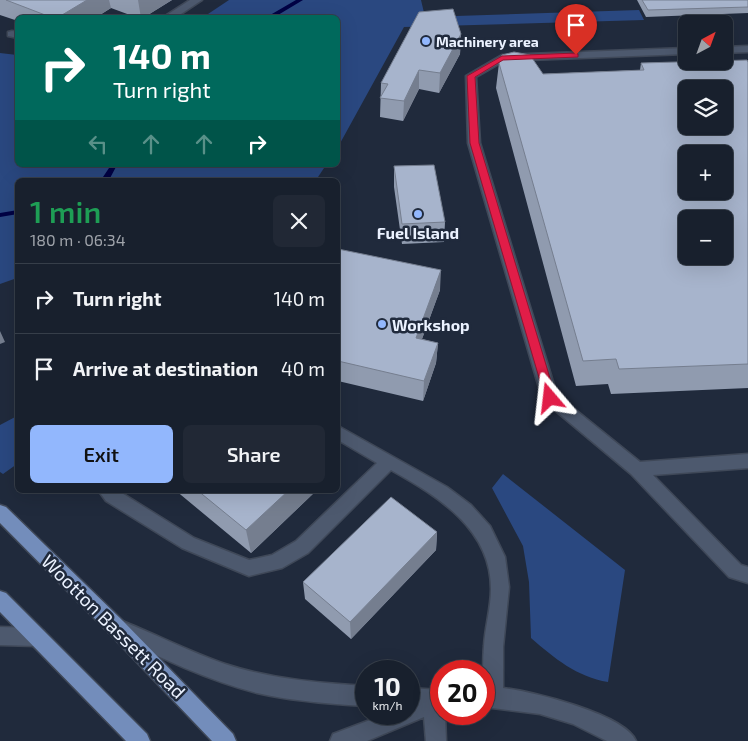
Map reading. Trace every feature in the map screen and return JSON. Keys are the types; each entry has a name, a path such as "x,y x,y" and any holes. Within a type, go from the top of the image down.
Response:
{"main road":[{"name":"Wootton Bassett Road","path":"0,512 116,627 226,741"},
{"path":"0,599 140,741"}],"street":[{"path":"171,15 197,0"},
{"path":"733,50 748,49"},
{"path":"678,51 502,58 471,76 474,143 550,398 637,469 735,571 748,574"},
{"path":"340,433 388,463 446,494 477,522 493,548 497,560 500,587 492,660"},
{"path":"637,469 748,461"},
{"path":"109,493 188,543 249,568 276,562 302,547 388,463"},
{"path":"116,627 176,655 242,679 286,688 355,695"},
{"path":"0,636 37,637"},
{"path":"495,698 545,705 564,711 580,717 626,741"},
{"path":"340,741 402,718 430,704"},
{"path":"435,725 436,741"}],"shaded area":[{"path":"229,0 421,0 425,17 639,10 644,20 404,27 340,143 340,15 206,15"},
{"path":"0,53 15,55 15,167 325,167 317,178 15,178 15,279 0,284"},
{"path":"15,417 15,465 3,474 0,472 0,425"},
{"path":"503,474 625,570 608,682 586,676 566,666 531,638 529,582 523,546 492,488"}],"building":[{"path":"6,0 87,0 62,15 45,15"},
{"path":"642,0 748,0 748,7 648,10"},
{"path":"453,9 461,34 440,73 419,70 404,101 380,98 388,84 381,83 419,12"},
{"path":"514,52 530,55 543,74 644,70 641,63 678,62 678,70 733,70 733,60 747,60 748,364 619,369 616,359 583,361 499,63 502,55"},
{"path":"434,165 445,222 402,224 394,166"},
{"name":"Workshop","path":"340,249 441,270 416,338 438,343 424,381 340,361"},
{"path":"201,493 286,493 246,530"},
{"path":"391,497 437,532 350,622 303,582"}],"waterway":[{"path":"273,15 300,0"},
{"path":"106,178 113,167"},
{"path":"0,215 15,212"}],"place":[{"name":"Machinery area","path":"426,41"},
{"name":"Fuel Island","path":"418,214"},
{"name":"Workshop","path":"382,324"}],"route":[{"path":"550,398 474,143 471,76 502,58 576,55"}]}
